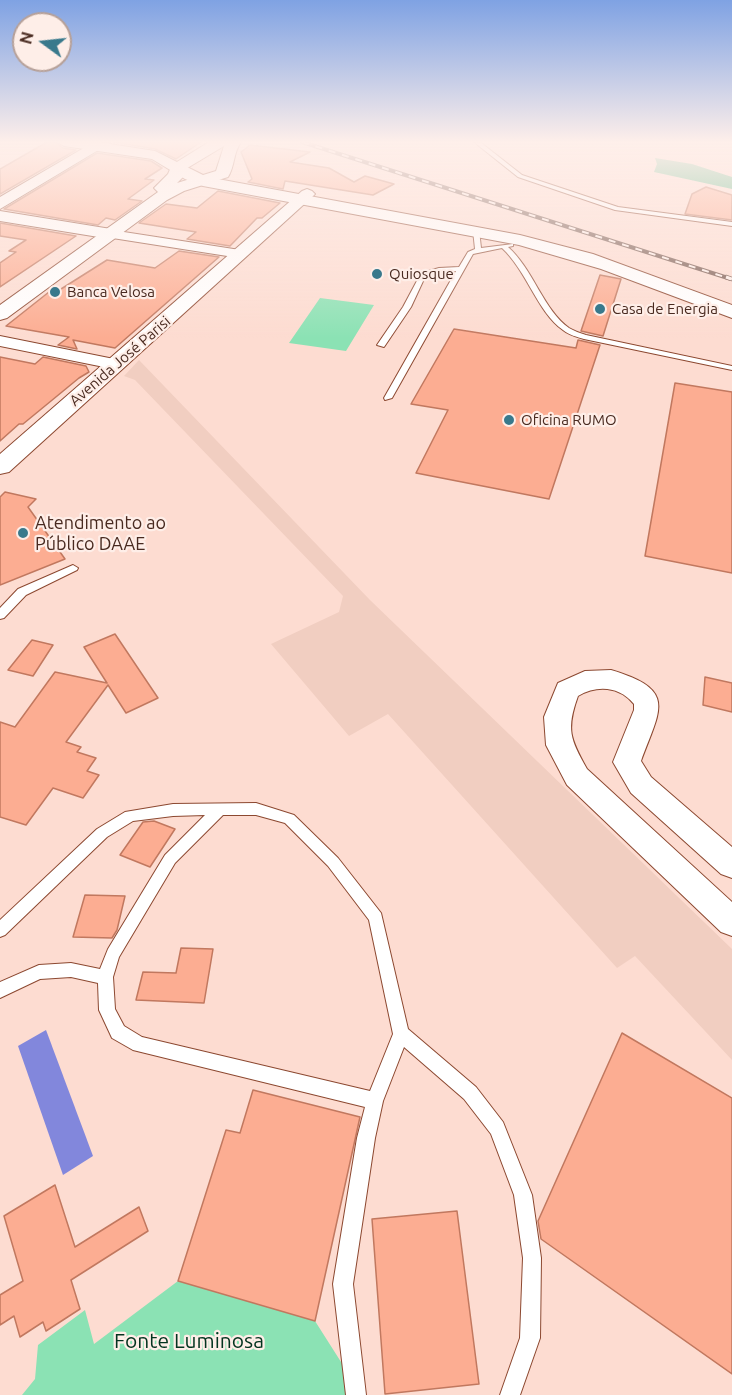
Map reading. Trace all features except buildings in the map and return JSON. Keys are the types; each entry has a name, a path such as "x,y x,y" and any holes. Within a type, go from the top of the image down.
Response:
{"main road":[{"path":"0,314 139,207"},
{"path":"0,303 145,207"},
{"path":"354,207 476,230 567,252 732,312"},
{"path":"365,207 520,231 585,249 732,301"}],"street":[{"name":"Avenida José Parisi","path":"0,467 240,254 252,250 297,207"},
{"path":"0,216 240,254"},
{"path":"0,341 114,364"},
{"path":"732,865 641,785 627,762 634,742 647,720 647,702 636,689 611,679 585,680 567,690 556,717 559,746 577,777 732,922"}],"lane":[{"path":"611,207 732,224"},
{"path":"707,220 732,230"},
{"path":"476,230 478,250"},
{"path":"388,398 470,253 526,242"},
{"path":"503,246 530,274 545,303 564,329 584,337 717,364 732,370"},
{"path":"381,345 408,306 421,278 427,273 439,270 461,269"},
{"path":"0,615 22,592 73,568"},
{"path":"0,930 102,833 130,816 173,810 256,810 289,819 333,862 376,918 401,1034 375,1101 366,1138 342,1284 356,1395"},
{"path":"219,811 170,859 113,954 105,977 106,1010 117,1032 139,1044 375,1101"},
{"path":"0,990 39,972 71,970 105,977"},
{"path":"401,1034 470,1093 483,1110 496,1128 523,1195 532,1258 530,1338 510,1395"}],"shaded area":[{"path":"139,360 370,600 732,949 732,1060 635,956 617,968 388,714 349,736 271,644 339,612 343,596 135,380 124,376"}],"green space":[{"path":"320,298 374,305 346,351 289,343"},
{"name":"Fonte Luminosa","path":"178,1281 315,1321 362,1395 22,1395 35,1379 38,1345 85,1310 94,1344"}],"water":[{"path":"46,1030 93,1156 63,1175 18,1046"}],"railway":[{"path":"506,207 731,279"},
{"path":"726,277 732,279"}],"place":[{"name":"Quiosque","path":"377,274"},
{"name":"Banca Velosa","path":"55,292"},
{"name":"Casa de Energia","path":"600,309"},
{"name":"Oficina RUMO","path":"509,420"},
{"name":"Atendimento ao Público DAAE","path":"23,533"}]}
